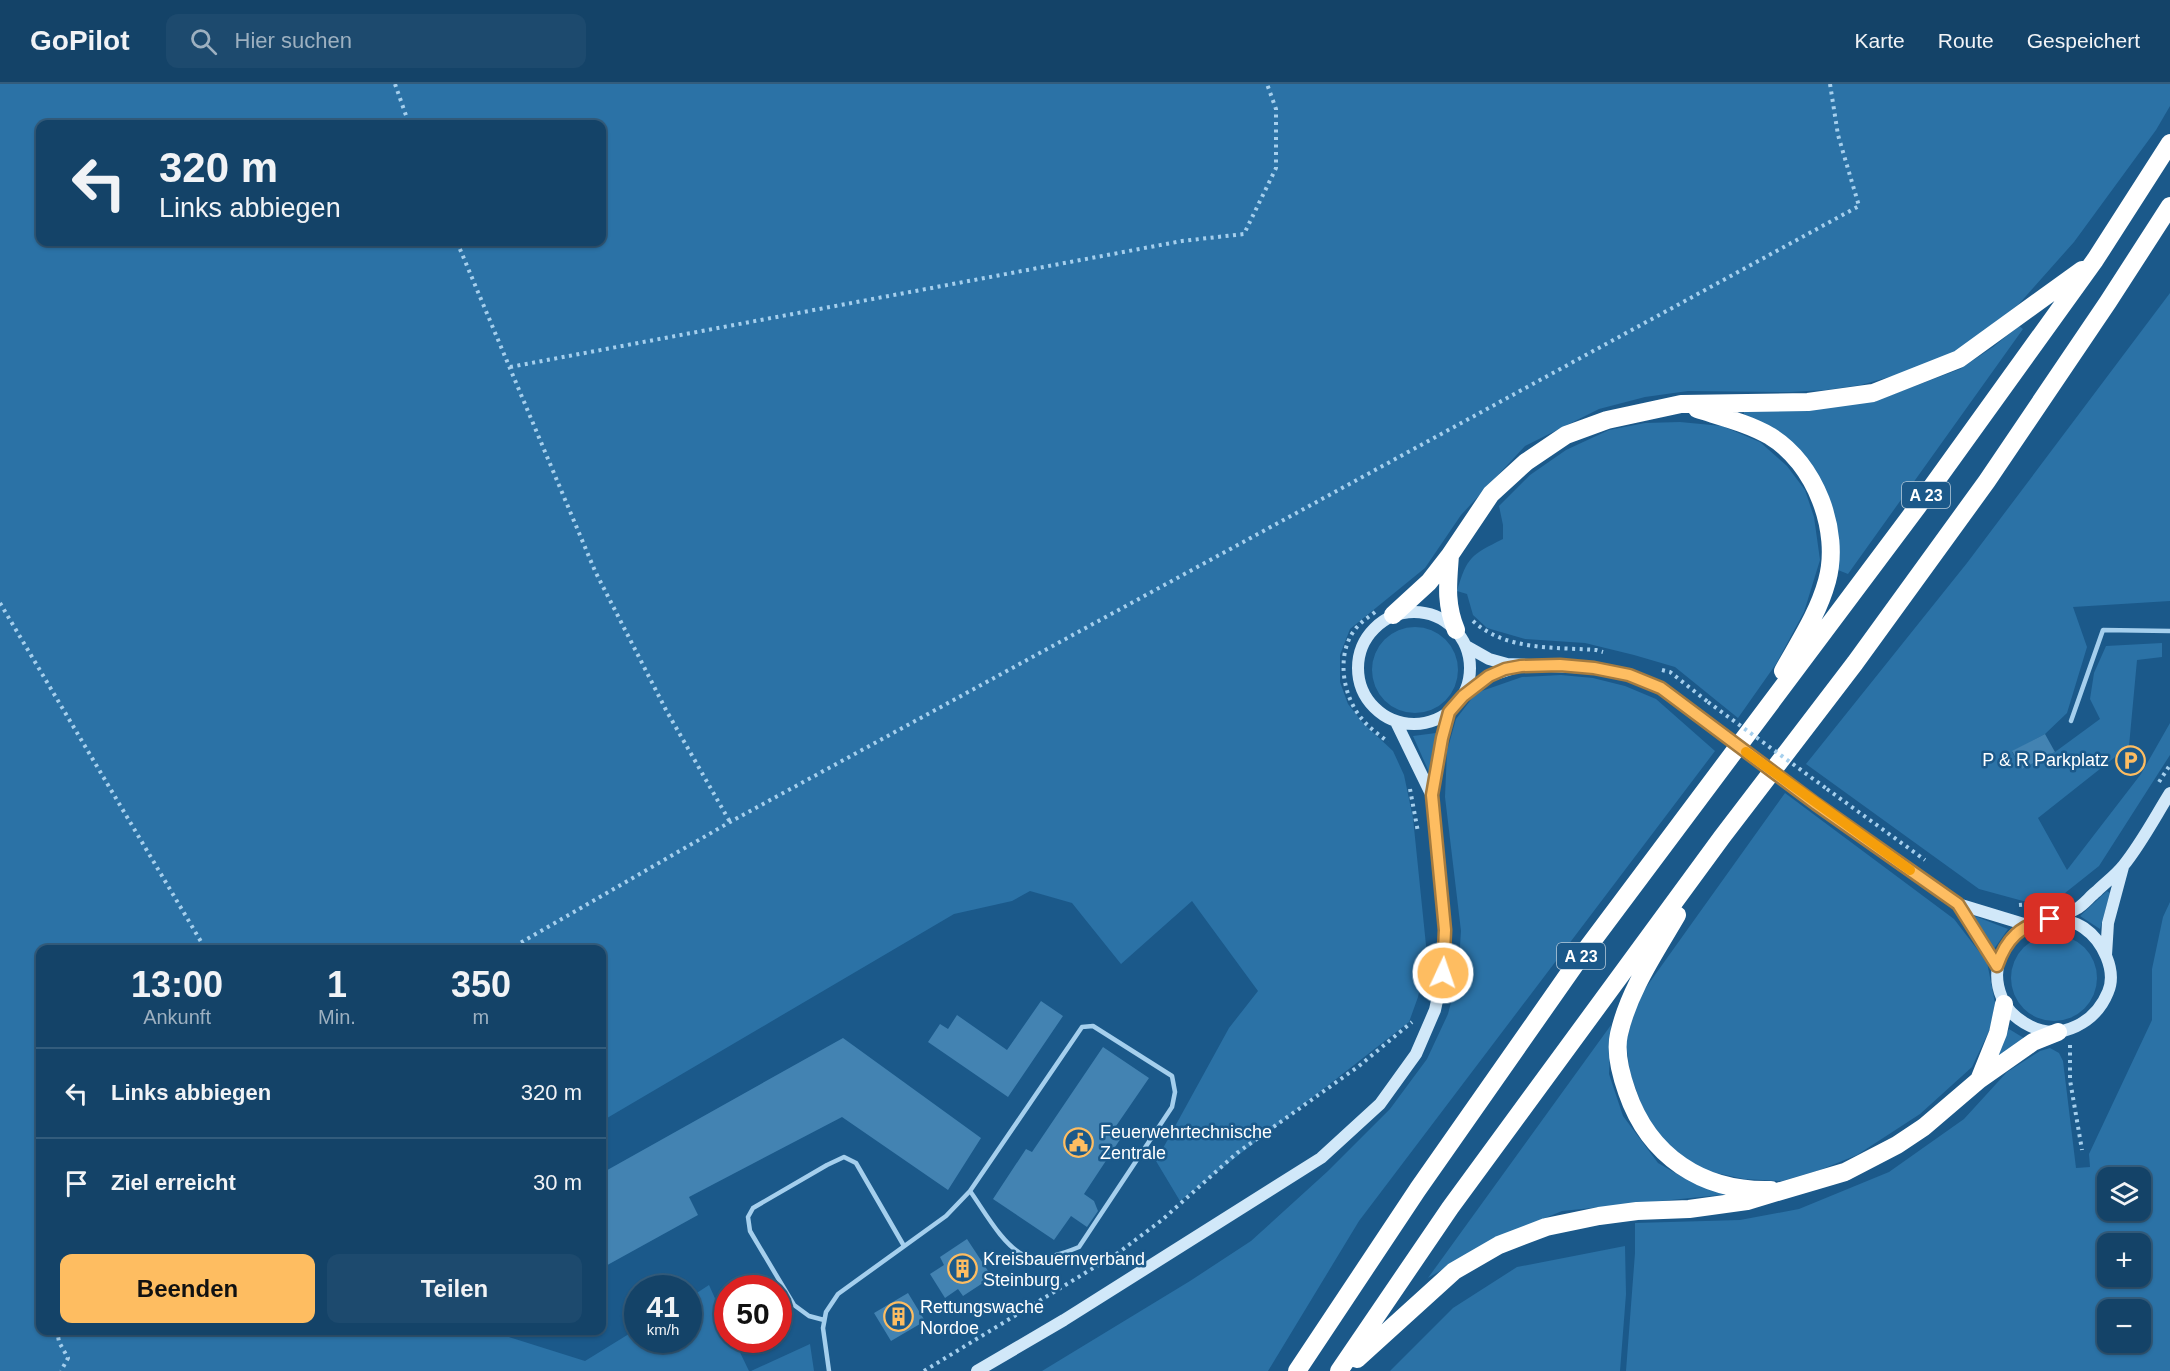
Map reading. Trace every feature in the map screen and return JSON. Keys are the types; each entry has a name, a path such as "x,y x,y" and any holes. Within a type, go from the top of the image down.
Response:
{"highway":[{"name":"A 23","path":"1297,1371 1418,1189 1579,959 1918,506 2095,260 2170,144"},
{"name":"A 23","path":"1339,1371 1450,1208 1987,481 2170,206"},
{"path":"1387,612 1424,588 1450,555 1491,494 1526,462 1566,435 1607,420 1681,404 1808,402 1873,393 1959,359 2095,260"},
{"path":"1681,404 1739,422 1771,437 1791,453 1807,474 1820,500 1828,527 1831,556 1828,578 1821,601 1752,728"},
{"path":"1450,555 1449,613 1463,624"},
{"path":"1722,837 1629,999 1618,1037 1621,1076 1633,1110 1651,1138 1670,1159 1695,1175 1733,1186 1757,1190 1787,1189"},
{"path":"1979,1080 1998,1033 2004,1004"},
{"path":"1345,1371 1388,1329 1454,1271 1499,1245 1546,1227 1599,1216 1637,1210 1689,1209 1747,1201 1845,1172 1897,1145 1924,1127 1979,1080 2033,1042 2064,1031"}],"main road":[{"path":"1463,696 1469,680 1470,663 1463,624 1427,613 1387,612 1361,647 1358,669 1362,692 1376,710 1396,722 1414,725 1433,721 1449,712 1463,696 1489,676 1505,669 1521,666 1572,666 1629,675 1661,688 1816,804 1958,904 2027,925"},
{"path":"1466,646 1489,659 1521,666"},
{"path":"977,1371 1064,1320 1321,1158 1380,1104 1416,1054 1435,1010 1443,973 1445,930 1432,795 1449,712"},
{"path":"1396,722 1432,795"},
{"path":"2050,919 2068,921 2084,928 2098,941 2106,957 2110,974 2109,991 2099,1008 2086,1021 2064,1031 2037,1030 2018,1020 2004,1004 1997,979 1997,966 2003,950 2013,936 2027,925 2077,909 2122,867 2170,793"},
{"path":"2106,957 2108,922 2122,867"},
{"path":"1958,904 1997,966"}],"lane":[{"path":"2071,721 2103,630 2170,631"},
{"path":"829,1371 823,1328 826,1312 838,1294 946,1216 970,1191 1082,1027 1093,1026 1172,1076 1175,1092 1172,1107 1079,1247 1059,1256 1026,1256 1008,1243 970,1191"},
{"path":"824,1320 809,1316 794,1305 750,1231 748,1217 753,1208 844,1157 856,1163 904,1246"}],"path":[{"path":"395,84 408,120"},
{"path":"510,367 1182,241 1244,234 1276,168 1276,109 1268,84"},
{"path":"517,945 730,822 1859,206 1838,135 1830,84"},
{"path":"459,246 595,572 666,710 730,822"},
{"path":"0,603 203,945"},
{"path":"1387,612 1355,629 1346,649 1345,681 1349,696 1359,715 1394,748"},
{"path":"1463,624 1521,645 1596,650 1605,653"},
{"path":"1661,669 1670,672 1929,862"},
{"path":"2158,783 2170,765"},
{"path":"1409,780 1419,841"},
{"path":"2016,906 2049,902"},
{"path":"924,1371 1126,1248 1237,1153 1393,1040 1412,1022 1417,1012"},
{"path":"2064,1031 2082,1150"},
{"path":"58,1335 68,1358 61,1371"}],"shaded area":[{"path":"0,84 2170,84 2170,106 2156,130 2074,242 2018,305 1954,353 1907,372 1861,385 1790,392 1688,391 1645,397 1599,409 1525,446 1461,515 1425,568 1350,629 1340,655 1340,682 1348,704 1363,723 1393,751 1404,775 1413,818 1427,955 1418,997 1409,1022 1180,1201 1156,1161 1229,1028 1258,991 1192,901 1121,964 1072,903 1030,891 1012,901 954,914 606,1119 606,945 36,945 36,1335 505,1335 585,1361 624,1337 624,1353 702,1353 702,1290 709,1285 714,1296 714,1353 740,1353 749,1371 0,1371"},
{"path":"2170,293 2170,601 2073,607 2087,647 2067,713 2045,734 2012,752 2022,769 2055,752 2100,719 2090,699 2094,673 2106,646 2162,643 2162,657 2137,660 2129,746 2038,818 2067,870 2141,774 2170,723 2170,755 2099,866 2060,897 2043,901 2023,901 1979,889 1806,764 1967,563"},
{"path":"2019,326 2023,329 1848,574 1838,570 1836,529 1774,430 1744,414 1744,409 1875,401 1960,369"},
{"path":"1680,422 1722,426 1760,442 1787,466 1805,490 1814,517 1820,560 1804,612 1776,664 1738,718 1675,667 1585,643 1525,639 1487,628 1473,615 1467,594 1457,591 1464,571 1472,558 1503,539 1499,506 1530,475 1566,450 1609,430 1645,423"},
{"path":"1415,627 1439,634 1451,646 1458,670 1451,694 1439,706 1415,713 1391,706 1379,694 1372,670 1379,646 1391,634"},
{"path":"1561,675 1593,678 1625,686 1656,699 1715,751 1359,1221 1268,1371 1042,1371 1251,1241 1328,1171 1390,1109 1427,1059 1448,1014 1458,975 1461,931 1445,797 1447,751 1456,719 1476,693 1522,677"},
{"path":"1436,733 1432,770 1429,772 1413,736"},
{"path":"1785,793 1954,919 1987,962 1995,1003 1990,1029 1972,1067 1920,1114 1857,1155 1820,1170 1782,1181 1744,1179 1707,1171 1677,1155 1659,1139 1643,1109 1630,1073 1626,1043 1637,1000"},
{"path":"2107,891 2110,893 2100,929 2080,916"},
{"path":"2170,902 2170,1371 1626,1371 1635,1253 1635,1223 1740,1220 1799,1209 1889,1172 1964,1119 2007,1072 2040,1051 2050,1048 2059,1053 2063,1061 2076,1168 2090,1167 2089,1154 2152,1020 2152,969 2163,917"},
{"path":"1972,915 2008,929 1994,949 1971,919"},
{"path":"2054,935 2071,938 2085,947 2094,961 2097,978 2094,995 2085,1009 2071,1018 2054,1021 2037,1018 2023,1009 2014,995 2011,978 2014,961 2023,947 2037,938"},
{"path":"1611,1025 1609,1074 1623,1116 1658,1163 1684,1178 1730,1194 1562,1211 1492,1240 1428,1278"},
{"path":"2009,1029 2027,1040 1998,1059 1994,1058"},
{"path":"1625,1246 1626,1294 1620,1371 1390,1371 1453,1308 1517,1267"},
{"path":"810,1344 814,1371 751,1371 792,1353"}],"building":[{"path":"2045,734 2055,752 2022,769 2012,751"},
{"path":"1041,1001 1063,1016 1008,1097 928,1042 940,1024 948,1029 957,1015 1007,1050"},
{"path":"843,1038 981,1138 948,1190 842,1117 689,1197 698,1215 606,1266 606,1171"},
{"name":"Feuerwehrtechnische Zentrale","path":"1103,1047 1149,1078 1114,1129 1123,1135 1084,1194 1094,1201 1098,1211 1087,1227 1071,1216 1054,1240 993,1199 1026,1149 1032,1152"},
{"name":"Kreisbauernverband Steinburg","path":"967,1239 992,1277 963,1296 958,1289 945,1298 930,1274 944,1265 940,1257"},
{"name":"Rettungswache Nordoe","path":"908,1293 925,1321 891,1341 874,1313"}],"slow traffic":[{"path":"1746,752 1910,870"}],"place":[{"name":"P & R Parkplatz","path":"2130,760"},
{"name":"Feuerwehrtechnische Zentrale","path":"1079,1142"},
{"name":"Kreisbauernverband Steinburg","path":"962,1269"},
{"name":"Rettungswache Nordoe","path":"899,1317"}],"route":[{"path":"1443,973 1445,930 1432,795 1442,738 1449,712 1463,696 1489,676 1505,669 1521,666 1560,665 1594,668 1629,675 1661,688 1816,804 1958,904 1997,966 2003,950 2013,936 2027,925 2050,919"}]}
